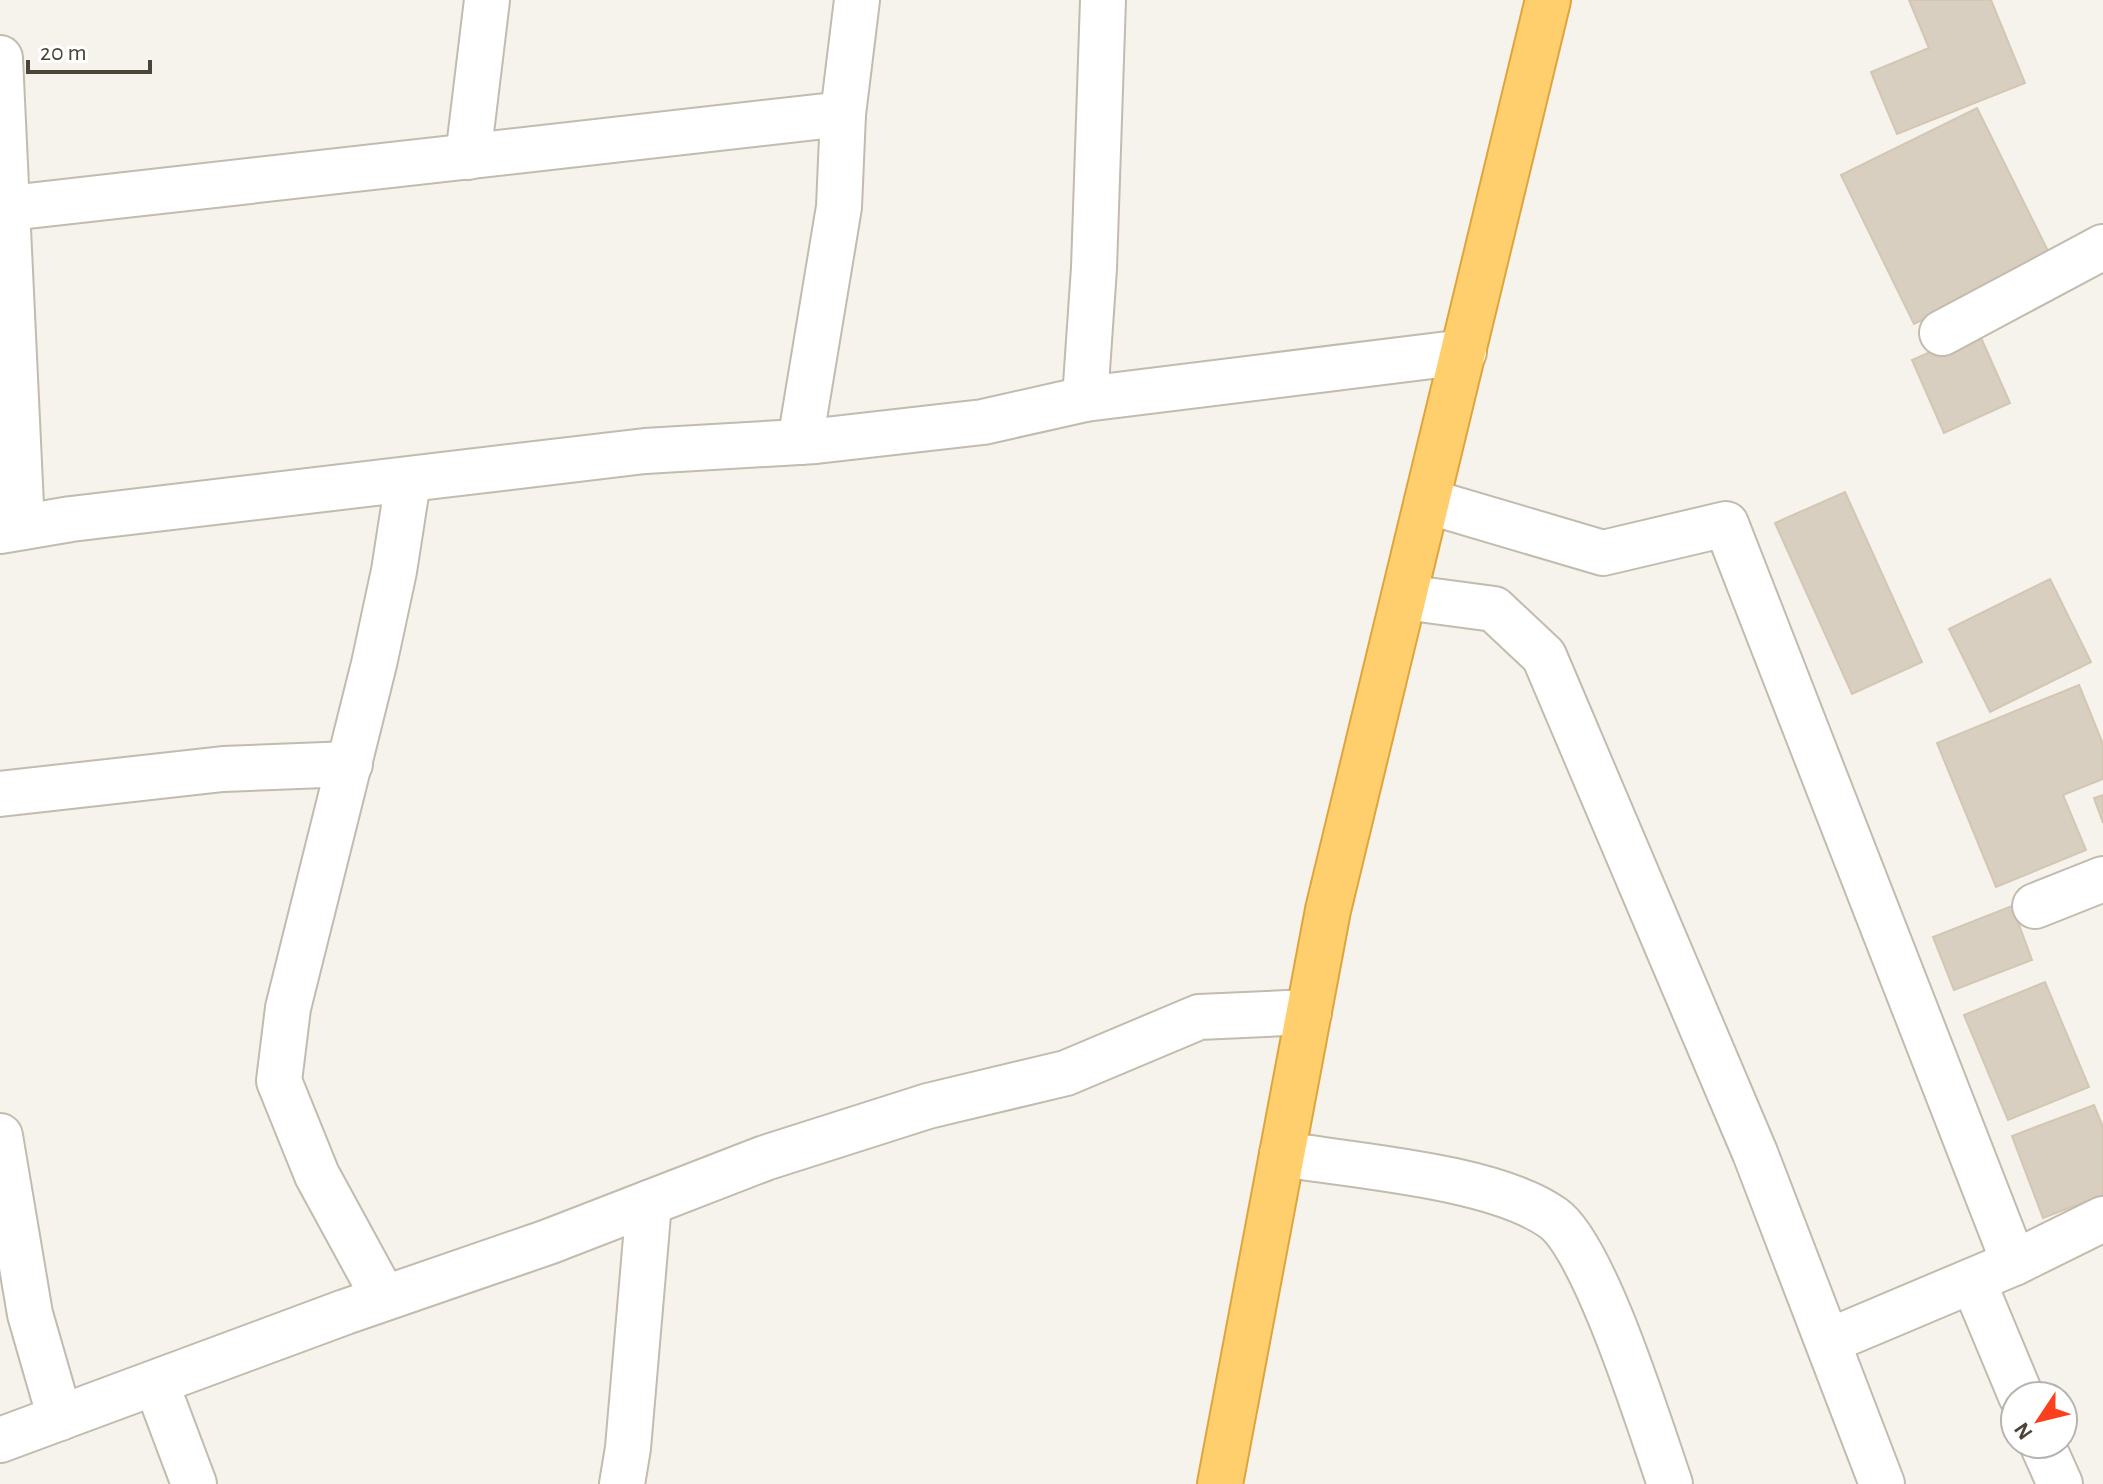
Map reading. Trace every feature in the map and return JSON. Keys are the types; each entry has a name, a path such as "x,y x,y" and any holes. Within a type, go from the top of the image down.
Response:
{"highway":[{"path":"1220,1484 1328,910 1548,0"}],"street":[{"path":"468,157 487,0"},
{"path":"800,442 839,207 843,114 857,0"},
{"path":"1085,399 1094,268 1103,0"},
{"path":"0,58 10,208 11,529 645,451 800,442 983,422 1085,399 1464,352"},
{"path":"10,208 843,114"},
{"path":"1942,333 2103,247"},
{"path":"384,1298 317,1175 279,1081 288,1008 350,764 394,571 408,481"},
{"path":"1427,501 1603,553 1726,524 2014,1263"},
{"path":"1404,597 1494,609 1544,656 1755,1153 1882,1484"},
{"path":"0,794 223,769 350,764"},
{"path":"2035,906 2103,879"},
{"path":"0,1440 765,1158 913,1110 1066,1073 1199,1017 1309,1012"},
{"path":"0,1136 30,1314 60,1418"},
{"path":"1282,1154 1484,1186 1554,1218 1573,1243 1601,1294 1670,1484"},
{"path":"622,1484 628,1448 649,1203"},
{"path":"1829,1341 2014,1263 2103,1219"},
{"path":"1973,1281 2014,1380"},
{"path":"156,1383 194,1484"},
{"path":"2049,1460 2060,1484"}],"building":[{"path":"1909,0 1991,0 2025,83 1897,134 1871,72 1929,48"},
{"path":"1977,108 2051,257 1914,324 1841,175"},
{"path":"1978,331 2010,403 1944,433 1912,360"},
{"path":"1845,492 1922,662 1852,694 1775,523"},
{"path":"2050,579 2091,662 1990,712 1949,629"},
{"path":"2079,685 2103,744 2103,779 2063,795 2086,850 1996,887 1937,743"},
{"path":"2103,795 2103,823 2094,798"},
{"path":"2012,906 2032,960 1954,990 1933,937"},
{"path":"2045,982 2089,1087 2008,1120 1964,1015"},
{"path":"2094,1105 2103,1127 2103,1195 2043,1218 2012,1136"}]}
